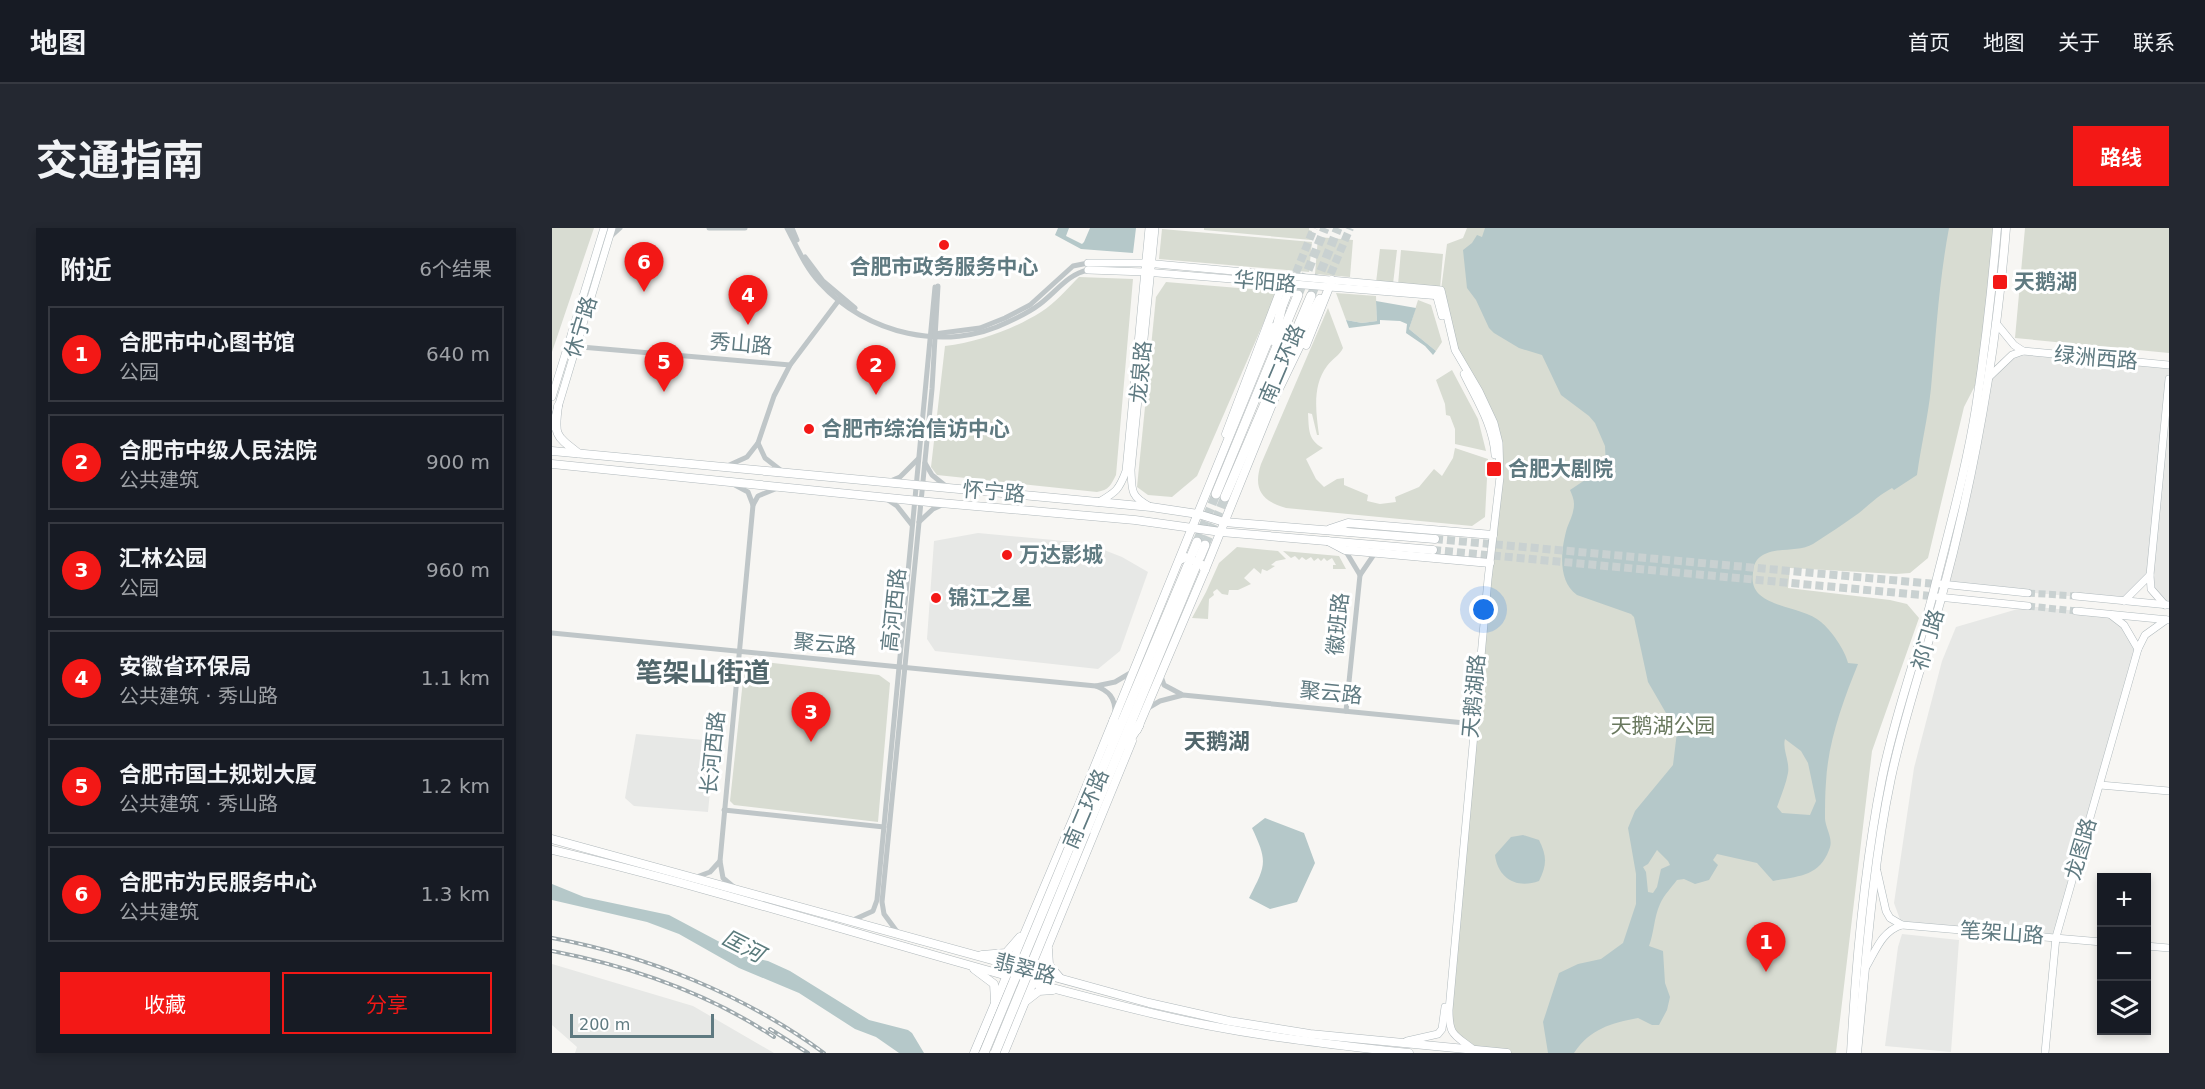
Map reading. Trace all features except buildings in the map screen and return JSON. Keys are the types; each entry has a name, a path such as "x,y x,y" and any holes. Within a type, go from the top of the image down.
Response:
{"highway":[{"name":"南二环路","path":"1220,496 1298,295"},
{"name":"南二环路","path":"1220,496 1317,298"},
{"path":"1268,368 1282,305"},
{"path":"1196,556 1201,544"},
{"name":"南二环路","path":"984,1053 1082,830 1192,566"},
{"path":"1100,817 1114,720"},
{"path":"1076,812 1138,726"},
{"name":"南二环路","path":"996,1053 1082,830"}],"main road":[{"name":"祁门路","path":"1857,1053 1876,869 1891,780 1908,706 1941,597 1940,584 1976,409 1997,228"},
{"name":"祁门路","path":"1851,1053 1857,957 1882,778 1899,704 1932,596 1940,584 1972,471 1989,377 2006,228"},
{"path":"974,1053 1134,671 1192,566 1221,532 1224,522 1216,459 1285,279"},
{"path":"1004,1053 1161,672 1192,566 1191,529 1197,514 1244,481 1276,404 1311,333 1331,283"},
{"path":"1220,496 1287,295"},
{"path":"1220,496 1275,397 1317,298"},
{"path":"558,406 555,428 559,437 579,454"},
{"name":"怀宁路","path":"552,451 1151,507 1197,514 1224,522 1435,538"},
{"name":"怀宁路","path":"552,464 918,501 1135,520 1221,532 1433,550"},
{"path":"1329,530 1348,523 1492,535"},
{"path":"1327,541 1345,550 1489,563"},
{"name":"翡翠路","path":"552,840 1149,1003 1228,1021 1310,1034 1507,1053"},
{"name":"翡翠路","path":"552,850 867,935 970,966 1155,1014 1313,1043 1409,1053"},
{"path":"978,956 1006,953 1026,930"},
{"path":"1047,946 1049,965 1061,979"},
{"path":"970,966 994,984 995,1004"},
{"path":"1025,1002 1039,991 1060,989"}],"street":[{"name":"休宁路","path":"552,397 604,228"},
{"name":"休宁路","path":"552,427 612,228"},
{"path":"609,238 620,228"},
{"path":"709,228 745,228"},
{"path":"789,228 801,256 812,273 840,300 881,325 906,333 933,336 981,332 1007,322 1039,304 1075,273 1088,267"},
{"name":"龙泉路","path":"1149,228 1148,272 1131,470 1132,490 1136,499 1151,507"},
{"name":"龙泉路","path":"1148,263 1155,228"},
{"name":"华阳路","path":"1088,267 1148,263 1285,279 1439,293"},
{"name":"华阳路","path":"1088,267 1285,279"},
{"name":"龙泉路","path":"1099,502 1115,493 1126,471 1148,272"},
{"name":"高河西路","path":"851,921 873,911 877,900 919,522 919,485 936,285"},
{"name":"天鹅湖路","path":"1439,293 1455,350 1479,391 1494,423 1499,443 1500,477 1489,563 1449,1010 1449,1028 1452,1034 1474,1050"},
{"path":"723,468 747,457 758,443 774,396 790,366 840,300"},
{"path":"1996,323 2014,345 2024,351"},
{"name":"秀山路","path":"581,347 790,366"},
{"path":"1989,377 2012,355 2024,351"},
{"name":"绿洲西路","path":"2024,351 2169,365"},
{"path":"2167,605 2151,589 2151,575 2169,378"},
{"path":"758,443 765,458 784,474"},
{"path":"886,483 900,477 922,458 932,475 948,488"},
{"path":"729,482 748,492 753,505"},
{"path":"753,505 758,496 780,487"},
{"path":"883,497 897,506 912,526"},
{"name":"高河西路","path":"898,933 884,914 882,902 912,526 918,501"},
{"path":"919,522 933,509 946,503"},
{"name":"长河西路","path":"720,861 753,505"},
{"name":"徽班路","path":"1345,550 1360,575"},
{"name":"徽班路","path":"1346,711 1360,575 1375,553"},
{"path":"2124,602 2151,575"},
{"path":"1940,584 2028,592"},
{"path":"1932,596 2028,606"},
{"path":"2075,596 2167,605"},
{"path":"2076,611 2168,620"},
{"path":"2109,614 2124,625 2138,650"},
{"path":"2138,650 2145,636 2168,620"},
{"name":"聚云路","path":"552,633 1096,686"},
{"name":"龙图路","path":"2045,1053 2056,937 2138,650"},
{"path":"1096,686 1115,682 1134,671"},
{"path":"1161,672 1164,685 1183,695"},
{"path":"1096,686 1107,690 1111,695 1115,708 1114,720"},
{"name":"聚云路","path":"1145,710 1160,701 1183,695 1474,724"},
{"name":"天鹅湖路","path":"1396,1042 1419,1040 1438,1034 1442,1029 1474,724"},
{"path":"2100,785 2169,791"},
{"path":"724,810 884,827"},
{"path":"694,878 710,872 720,861"},
{"path":"720,861 723,878 736,890"},
{"path":"1876,869 1886,911 1890,918 1902,926"},
{"path":"1865,969 1883,936 1889,930 1902,926"},
{"name":"笔架山路","path":"1902,926 2097,941"},
{"path":"2151,946 2169,948"}],"shaded area":[{"path":"1058,228 1069,228 1066,236 1082,244 1090,228 1136,228 1133,253 1081,249 1055,235"},
{"path":"1485,228 1949,228 1940,288 1930,399 1917,475 1894,490 1892,488 1813,544 1766,554 1757,560 1753,569 1753,585 1758,593 1767,600 1812,616 1821,622 1837,641 1848,663 1858,664 1837,722 1827,767 1825,819 1830,846 1825,859 1820,866 1807,874 1773,881 1757,863 1717,854 1713,860 1718,865 1709,880 1695,884 1684,879 1677,880 1660,904 1649,946 1663,951 1665,983 1670,997 1667,1010 1659,1025 1652,1025 1638,1018 1619,1022 1594,1033 1574,1053 1548,1053 1543,1022 1559,973 1578,964 1601,959 1623,943 1636,904 1636,874 1628,828 1635,811 1673,765 1677,732 1648,682 1634,617 1577,595 1566,582 1562,555 1574,507 1570,490 1585,480 1594,464 1603,471 1606,468 1605,446 1595,423 1589,416 1561,395 1542,355 1519,348 1489,328 1476,300 1467,288 1463,250 1472,243 1477,235 1482,237","holes":["1785,739 1801,751 1808,763 1816,801 1810,815 1782,813 1777,807 1788,773","1657,850 1670,865 1661,869 1657,887 1653,893 1648,892 1646,872 1643,867 1648,864"]},
{"path":"1376,301 1416,308 1409,329 1436,351 1433,355 1425,346 1406,333 1407,324 1400,321 1380,320 1380,324 1349,328 1346,320 1362,323 1377,321"},
{"path":"2023,351 2169,365 2169,605 2156,595 2151,576 2124,601 1944,585 1989,377 2005,361"},
{"path":"978,533 1086,543 1122,557 1148,572 1120,651 1098,669 935,651 927,639 934,541"},
{"path":"2028,606 2109,614 2124,625 2138,649 2056,937 1902,925 1894,903 1914,768 1942,661 1956,627"},
{"path":"636,734 715,741 708,812 634,806 625,798"},
{"path":"1265,818 1304,833 1315,863 1297,902 1270,909 1249,898 1259,878 1263,863 1261,849 1252,828"},
{"path":"1523,835 1539,840 1544,851 1545,865 1539,881 1523,884 1504,876 1495,855 1511,837"},
{"path":"552,884 584,897 669,915 746,956 768,961 790,971 869,1020 908,1030 924,1053 899,1053 876,1037 855,1029 799,993 739,968 679,934 647,922 552,900"},
{"path":"1902,934 1959,940 1951,1052 1885,1046 1898,947"},
{"path":"552,964 693,1006 774,1053 575,1053 577,1047 552,1025"}],"green space":[{"path":"552,228 594,228 552,352"},
{"path":"1204,228 1309,228 1312,231 1311,240 1204,230"},
{"name":"天鹅湖公园","path":"1467,228 1997,228 1980,376 1964,407 1928,558 1910,573 1790,568 1788,588 1890,600 1907,604 1919,618 1872,751 1836,1053 1507,1053 1474,1050 1449,1028 1500,477 1499,443 1455,350 1441,290 1447,244 1463,238"},
{"path":"2025,228 2169,228 2169,353 2015,338"},
{"path":"1162,229 1312,242 1309,272 1159,259"},
{"path":"1318,237 1353,240 1350,277 1315,274"},
{"path":"1380,249 1397,250 1393,284 1376,283"},
{"path":"1401,250 1443,254 1440,289 1398,285"},
{"path":"1079,277 1133,279 1116,475 1111,484 1097,492 937,475 931,467 945,346 1007,330 1041,312"},
{"path":"1166,282 1274,291 1276,294 1197,476 1172,497 1148,495 1137,487 1156,297"},
{"path":"1336,293 1376,296 1377,321 1362,323 1346,320"},
{"path":"1418,300 1431,305 1442,342 1436,351 1409,329"},
{"path":"1328,308 1343,348 1327,366 1319,382 1316,399 1319,435 1317,435 1312,414 1308,413 1312,438 1323,448 1306,459 1316,479 1324,487 1337,479 1344,478 1344,485 1368,495 1367,501 1380,504 1396,502 1395,497 1419,487 1434,469 1442,476 1453,458 1455,448 1488,459 1485,517 1472,526 1286,508 1270,502 1261,492 1258,480 1261,464"},
{"path":"1452,370 1478,419 1486,451 1455,444 1455,429 1450,416 1446,415 1445,404 1436,380"},
{"path":"1237,547 1278,551 1286,559 1276,561 1271,565 1275,566 1267,571 1262,569 1261,574 1254,568 1244,578 1251,584 1238,590 1229,590 1228,595 1222,594 1217,589 1209,599 1208,619 1192,618 1219,563"},
{"path":"1283,551 1339,556 1346,569 1333,569 1333,565 1336,565 1332,558 1327,561 1324,558 1321,561 1318,558 1314,561 1311,557 1306,560 1302,557 1299,560 1295,556 1291,558"},
{"path":"756,661 879,675 890,683 878,822 734,805 730,801 744,671"}],"tunnel":[{"path":"1287,295 1314,228"},
{"path":"1298,295 1325,228"},
{"path":"1311,296 1338,228"},
{"path":"1326,285 1350,228"},
{"path":"1197,542 1216,494"},
{"path":"1205,545 1225,497"},
{"path":"1435,539 1935,584"},
{"path":"1433,550 1932,596"},
{"path":"2028,593 2075,596"},
{"path":"2028,606 2076,611"}],"railway":[{"path":"552,938 624,955 694,980 762,1013 824,1053"},
{"path":"552,951 639,973 667,983 722,1007 774,1037"},
{"path":"770,1029 808,1053"}],"place":[{"name":"合肥市政务服务中心","path":"944,245"},
{"name":"天鹅湖","path":"2000,282"},
{"name":"合肥市为民服务中心","path":"644,292"},
{"name":"安徽省环保局","path":"748,325"},
{"name":"合肥市国土规划大厦","path":"664,392"},
{"name":"合肥市中级人民法院","path":"876,395"},
{"name":"合肥市综治信访中心","path":"809,429"},
{"name":"合肥大剧院","path":"1494,469"},
{"name":"万达影城","path":"1007,555"},
{"name":"锦江之星","path":"936,598"},
{"name":"汇林公园","path":"811,742"},
{"name":"合肥市中心图书馆","path":"1766,972"}],"district":[{"name":"笔架山街道","path":"703,672"},
{"name":"天鹅湖","path":"1217,741"}],"water label":[{"name":"匡河","path":"743,946"}]}
